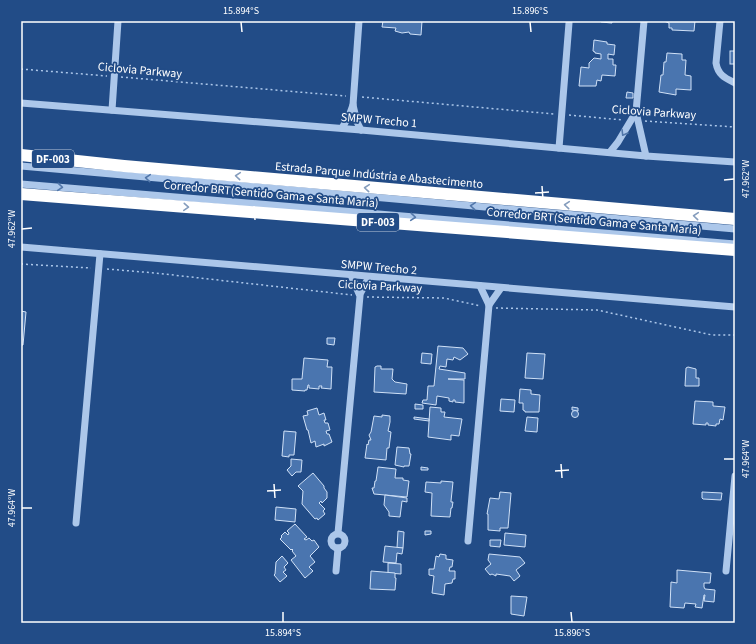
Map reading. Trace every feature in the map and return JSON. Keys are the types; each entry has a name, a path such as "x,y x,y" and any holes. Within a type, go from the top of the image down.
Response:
{"highway":[{"name":"Estrada Parque Indústria e Abastecimento","path":"21,155 124,166 735,219"},
{"name":"DF-003","path":"21,194 735,250"}],"street":[{"path":"112,110 118,21"},
{"path":"342,128 353,105 359,21"},
{"path":"610,152 634,120 644,21"},
{"path":"720,21 716,63 717,69 724,78 735,83"},
{"path":"559,148 569,23"},
{"name":"SMPW Trecho 1","path":"21,103 342,128 646,156 735,162"},
{"path":"353,105 357,122 361,130"},
{"path":"634,120 646,156"},
{"path":"21,166 735,229"},
{"name":"Corredor BRT(Sentido Gama e Santa Maria)","path":"21,184 735,244"},
{"name":"SMPW Trecho 2","path":"21,247 735,307"},
{"path":"76,523 100,254"},
{"path":"351,275 360,295"},
{"path":"336,571 338,548 332,545 331,542 332,536 338,533 360,295 369,277"},
{"path":"480,286 489,306"},
{"path":"468,541 489,306 501,288"},
{"path":"726,571 735,476"}],"path":[{"name":"Ciclovia Parkway","path":"21,69 634,120 735,127"},
{"name":"Ciclovia Parkway","path":"21,264 155,273 360,295 444,298 489,306 597,310 712,336 735,335"}],"building":[{"path":"383,21 422,21 421,35 410,34 409,32 402,33 395,31 396,28 382,27"},
{"path":"612,21 612,23 601,22"},
{"path":"664,21 695,21 694,31 672,30 672,28 669,28 669,23"},
{"path":"594,40 615,45 614,55 608,54 608,59 613,59 613,65 616,65 615,76 602,75 601,81 597,80 596,86 579,86 581,67 589,68 589,63 594,58 601,59 601,54 593,51"},
{"path":"730,51 735,51 735,64 730,64"},
{"path":"667,53 682,54 682,60 686,60 685,75 691,76 691,90 676,89 676,95 659,92 661,75 663,75 664,62 666,62"},
{"path":"627,92 633,93 633,98 626,98"},
{"path":"21,311 26,312 23,345 21,345"},
{"path":"327,338 335,338 334,345 327,344"},
{"path":"438,346 463,348 468,354 460,360 454,357 453,360 447,359 446,367 440,366 439,369 465,373 465,379 448,379 464,380 464,403 455,402 455,400 453,400 453,402 449,401 449,398 437,396 436,405 422,403 423,400 427,400 428,386 434,386"},
{"path":"422,353 432,354 431,364 421,363"},
{"path":"527,353 545,354 543,379 525,378"},
{"path":"304,358 328,360 327,367 332,367 331,389 321,388 322,386 319,386 319,389 309,388 308,385 307,390 305,391 292,390 292,379 302,379"},
{"path":"381,366 381,369 393,369 392,379 395,382 407,384 406,394 374,392 375,367"},
{"path":"686,368 696,369 696,378 699,378 699,386 685,386"},
{"path":"520,389 531,390 531,394 540,395 539,412 525,412 523,410 523,403 519,403"},
{"path":"501,399 515,400 514,412 500,411"},
{"path":"695,401 713,402 713,406 725,407 723,420 720,419 719,424 716,424 716,426 708,425 708,423 706,423 706,425 693,424"},
{"path":"415,404 423,405 423,409 415,409"},
{"path":"430,407 441,408 441,412 445,412 444,417 462,419 459,436 451,435 451,440 428,437"},
{"path":"572,407 578,408 578,411 572,410"},
{"path":"317,408 319,415 324,413 326,420 324,420 325,423 328,423 330,430 326,431 332,442 324,446 324,444 316,447 315,441 311,443 303,416 308,415 307,411"},
{"path":"575,410 578,411 578,417 575,418 572,417 571,414 572,411"},
{"path":"382,415 390,416 388,431 391,432 386,460 365,458 367,444 368,445 369,440 371,440 369,435 374,416 382,417"},
{"path":"414,417 429,419 429,421 414,419"},
{"path":"527,417 538,418 537,432 525,431"},
{"path":"284,431 296,432 294,455 289,455 289,457 282,456"},
{"path":"397,447 409,448 411,454 409,466 404,467 395,465"},
{"path":"291,459 302,460 301,472 296,472 292,476 287,470 291,466"},
{"path":"378,467 396,469 395,478 403,478 403,480 409,481 407,497 374,494 372,488 374,488 376,481"},
{"path":"421,467 428,468 428,470 421,470"},
{"path":"313,473 327,492 327,498 322,503 321,501 319,503 325,509 323,511 325,514 318,520 317,518 315,519 302,504 303,491 298,486"},
{"path":"441,481 453,482 451,502 453,502 450,517 431,516 432,493 425,492 426,482 441,483"},
{"path":"500,492 511,493 508,528 500,528 500,531 488,530 487,514 490,498 499,499"},
{"path":"702,492 722,493 721,500 703,499"},
{"path":"385,495 407,498 407,502 402,501 400,517 389,516 389,512 384,505"},
{"path":"276,507 296,509 295,522 275,520"},
{"path":"295,524 307,537 304,539 306,540 309,538 312,541 314,540 319,547 310,556 315,562 309,567 313,571 305,578 291,560 296,556 292,551 293,550 291,550 280,539 285,532 288,535 289,533 287,531"},
{"path":"398,531 404,532 403,548 397,548"},
{"path":"425,531 431,531 431,534 425,535"},
{"path":"505,533 526,535 525,547 504,545"},
{"path":"490,540 501,540 500,547 490,546"},
{"path":"385,546 403,548 402,554 397,553 396,563 383,562"},
{"path":"440,554 446,555 446,559 453,560 452,567 450,567 449,571 455,571 455,579 453,579 452,583 445,584 444,595 432,593 434,576 429,575 429,569 434,569 436,556 439,557"},
{"path":"489,554 520,557 525,563 516,570 520,576 514,581 510,576 496,574 496,576 492,574 490,575 485,569 491,564 488,560"},
{"path":"282,556 288,563 284,567 286,570 283,572 287,576 280,582 274,575 276,562"},
{"path":"388,563 401,564 401,574 388,573"},
{"path":"677,570 711,573 710,583 704,583 704,587 705,589 715,590 714,602 704,601 704,595 702,608 695,607 696,604 685,603 684,608 670,607 671,582 677,583"},
{"path":"371,571 395,573 395,590 370,589"},
{"path":"511,596 527,597 524,616 511,614"}]}
